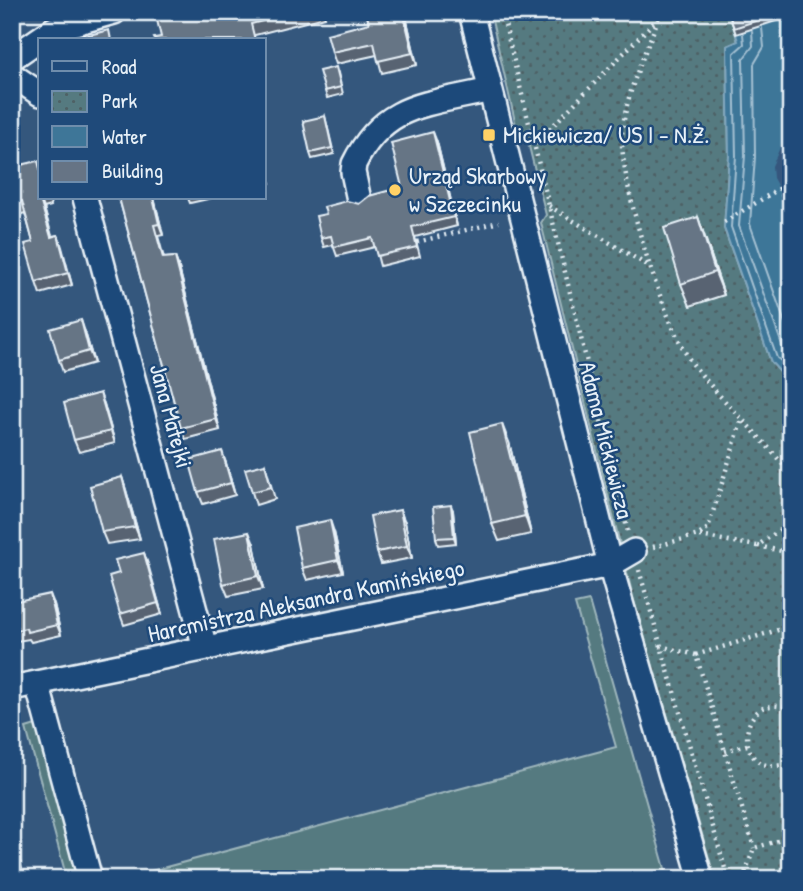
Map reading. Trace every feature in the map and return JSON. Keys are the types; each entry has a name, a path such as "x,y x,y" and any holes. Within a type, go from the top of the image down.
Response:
{"street":[{"path":"41,38 54,29 114,12"},
{"name":"Adama Mickiewicza","path":"471,12 610,565 701,879"},
{"path":"12,58 38,40"},
{"path":"12,75 38,93"},
{"path":"359,200 354,164 381,124 401,111 490,90"},
{"name":"Jana Matejki","path":"86,200 205,648"},
{"name":"Harcmistrza Aleksandra Kamińskiego","path":"12,688 610,565 634,551"},
{"path":"37,683 90,879"}],"path":[{"path":"502,12 634,551 729,879"},
{"path":"534,145 660,14"},
{"path":"660,14 638,69 622,134 625,169 650,268 668,318 690,360 791,475"},
{"path":"724,222 779,189 791,209"},
{"path":"550,206 650,268"},
{"path":"417,242 499,222"},
{"path":"699,536 713,518 742,418"},
{"path":"757,546 791,522"},
{"path":"634,551 699,536 791,553"},
{"path":"660,646 696,655 791,626"},
{"path":"696,655 754,848 743,879"},
{"path":"791,710 774,706 756,714 748,725 747,745 754,756 765,764 778,766 791,762"},
{"path":"725,751 747,745"},
{"path":"754,848 791,837"}],"green space":[{"path":"490,12 729,12 738,42 727,46 729,156 724,228 771,362 781,373 791,375 791,879 715,879 634,601 541,223 546,215 526,134 517,130"},
{"path":"589,601 668,879 121,879 616,747 575,604"},
{"path":"39,724 80,879 67,879 26,728"}],"water":[{"path":"729,12 791,12 791,375 781,373 771,362 724,228 729,156 727,46 738,41"}],"pier":[{"path":"791,135 791,182 779,189 773,178 772,166 782,143"}],"building":[{"path":"187,12 298,12 251,24 254,38 154,38 161,37 157,20"},
{"path":"366,12 403,12 413,53 378,61 374,43 332,52 327,34 369,23"},
{"path":"728,12 782,12 734,28"},
{"path":"109,30 111,38 77,38"},
{"path":"336,67 341,87 325,91 319,71"},
{"path":"325,116 332,148 310,153 303,121"},
{"path":"433,132 454,217 412,227 417,247 377,256 372,238 334,247 331,236 321,238 316,216 326,214 324,207 347,201 359,204 369,196 402,187 391,143"},
{"path":"38,161 38,200 51,237 58,235 68,273 36,282 25,244 33,242 22,201 13,203 12,199 12,167"},
{"path":"120,200 153,200 159,224 154,225 163,258 175,257 216,419 181,428"},
{"path":"698,217 715,272 681,284 664,228"},
{"path":"81,320 89,351 59,360 50,329"},
{"path":"100,393 111,431 74,440 64,403"},
{"path":"502,424 525,516 492,524 470,432"},
{"path":"222,451 231,483 198,492 189,460"},
{"path":"265,464 271,487 252,492 245,469"},
{"path":"122,477 135,527 102,532 90,486"},
{"path":"451,505 454,537 436,538 433,507"},
{"path":"400,510 407,546 377,552 370,516"},
{"path":"330,520 338,560 302,568 294,528"},
{"path":"249,532 258,576 223,584 214,539"},
{"path":"144,553 158,603 120,614 109,576 119,573 115,560"},
{"path":"50,594 57,625 27,632 26,628 13,631 12,602"},
{"path":"12,845 20,879 12,879"}],"place":[{"name":"Mickiewicza/ US I - N.Ż.","path":"489,135"},
{"name":"Urząd Skarbowy w Szczecinku","path":"395,190"}]}
